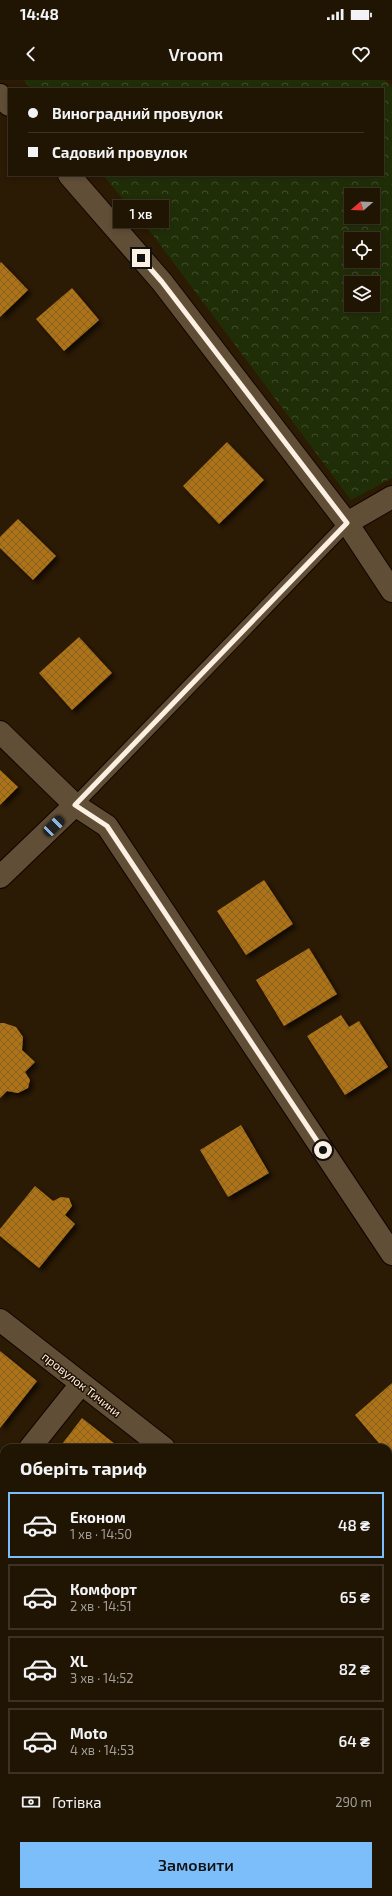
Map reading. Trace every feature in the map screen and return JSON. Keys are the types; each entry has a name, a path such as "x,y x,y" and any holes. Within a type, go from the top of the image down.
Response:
{"street":[{"path":"0,95 8,104"},
{"path":"70,176 162,282 347,523 392,591"},
{"path":"347,523 392,497"},
{"path":"0,732 75,805 107,826 392,1254"},
{"path":"0,877 75,805"},
{"name":"провулок Тичини","path":"0,1320 159,1444"},
{"path":"33,1444 81,1384"}],"lane":[{"path":"75,805 347,523"}],"green space":[{"path":"24,80 385,80 392,87 392,478 351,500 152,234 104,176 384,176 384,88 30,88"}],"building":[{"path":"1,262 28,290 0,317 0,263"},
{"path":"72,288 99,320 64,351 36,319"},
{"path":"227,442 264,480 219,524 183,486"},
{"path":"18,519 56,556 33,580 0,548 0,537"},
{"path":"79,637 112,673 72,710 39,673"},
{"path":"0,770 18,787 0,805"},
{"path":"264,880 293,924 246,955 217,911"},
{"path":"309,948 337,994 284,1026 256,980"},
{"path":"341,1015 349,1027 359,1021 388,1067 345,1095 307,1036"},
{"path":"0,1023 16,1027 23,1037 22,1050 35,1062 25,1072 30,1080 28,1088 18,1093 7,1091 0,1098"},
{"path":"241,1125 269,1173 228,1197 200,1150"},
{"path":"35,1186 53,1201 61,1197 69,1198 72,1206 65,1215 75,1224 39,1268 0,1236 0,1229"},
{"path":"0,1351 37,1381 0,1428"},
{"path":"392,1383 392,1444 380,1444 355,1415"},
{"path":"82,1418 115,1444 62,1444"}],"route":[{"path":"141,258 162,282 347,523 75,805 107,826 323,1150"}]}
